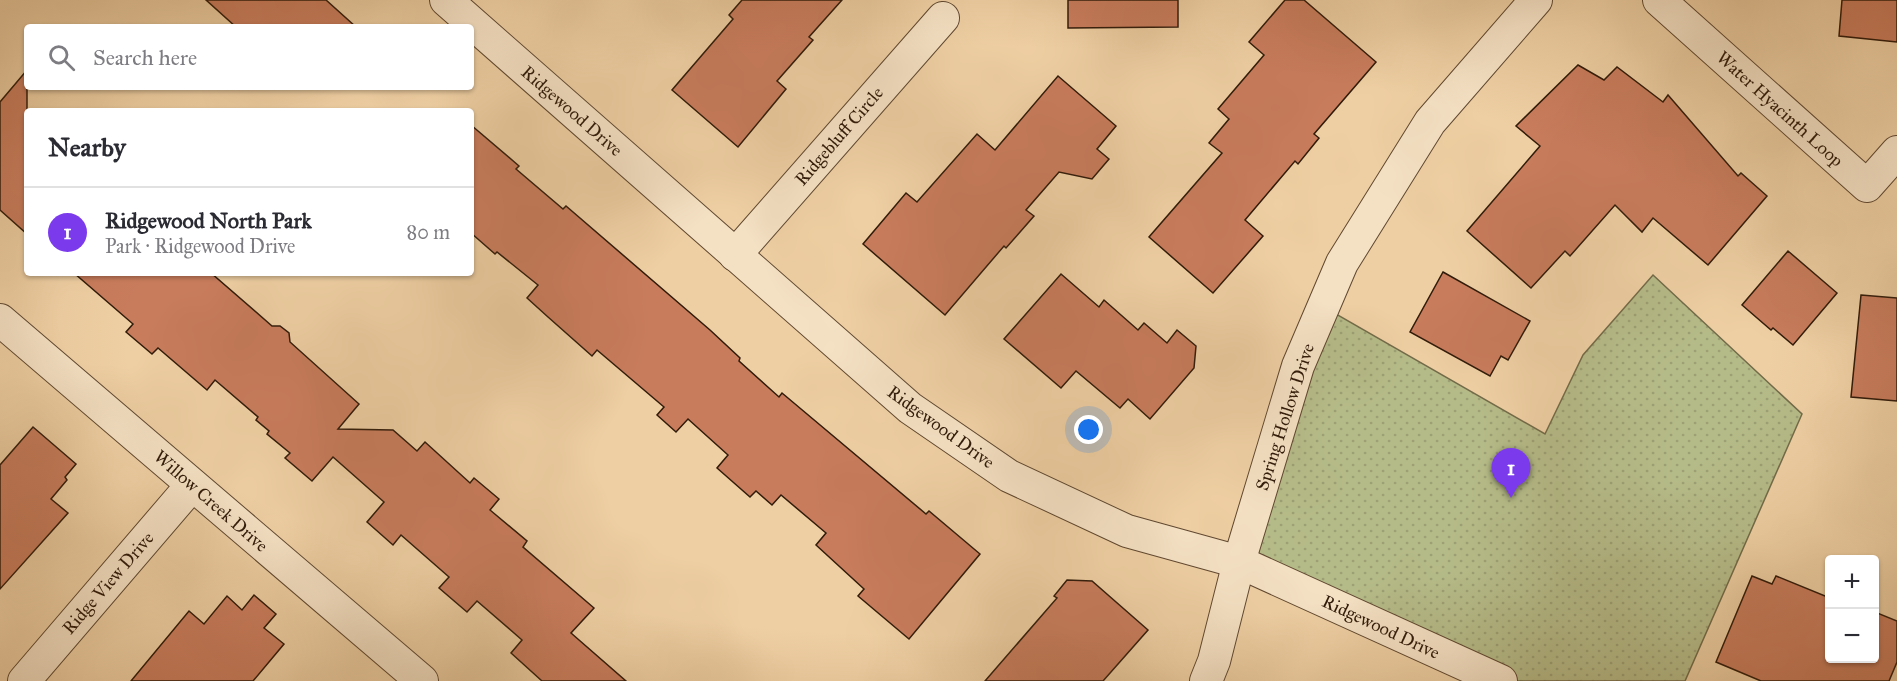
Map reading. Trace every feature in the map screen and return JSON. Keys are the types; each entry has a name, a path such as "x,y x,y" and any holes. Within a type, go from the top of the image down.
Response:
{"street":[{"name":"Ridgewood Drive","path":"446,0 473,24"},
{"name":"Spring Hollow Drive","path":"1206,681 1298,366 1342,263 1430,122 1536,0"},
{"name":"Water Hyacinth Loop","path":"1659,0 1867,186 1897,152"},
{"name":"Ridgebluff Circle","path":"735,255 944,18"},
{"name":"Ridgewood Drive","path":"474,25 910,408 1009,476 1127,531 1239,562 1501,681"},
{"name":"Willow Creek Drive","path":"0,320 422,681"},
{"name":"Ridge View Drive","path":"24,681 192,485"}],"green space":[{"path":"1653,275 1802,414 1685,681 1501,681 1239,562 1324,307 1545,434 1583,355"}],"building":[{"path":"206,0 326,0 353,24 233,24"},
{"path":"742,0 842,0 809,37 813,40 777,81 786,89 738,147 672,90 733,19 729,15"},
{"path":"1068,0 1178,0 1178,27 1068,28"},
{"path":"1285,0 1304,0 1376,62 1314,134 1319,138 1298,164 1295,161 1245,220 1263,236 1213,293 1149,237 1222,153 1209,143 1229,119 1218,109 1264,55 1249,42"},
{"path":"1842,0 1897,0 1897,42 1839,36"},
{"path":"1578,65 1604,80 1617,67 1663,102 1668,95 1738,176 1741,173 1767,196 1708,265 1653,218 1642,232 1615,205 1570,256 1565,251 1531,288 1467,231 1540,146 1516,126"},
{"path":"24,74 27,108 24,108 24,231 0,210 0,102"},
{"path":"1058,76 1116,126 1097,149 1109,159 1092,179 1059,172 1026,210 1034,216 1006,248 1004,246 945,315 863,244 906,193 917,202 977,134 995,150"},
{"path":"474,128 519,166 516,169 563,209 566,206 710,330 740,358 739,361 779,397 782,393 926,514 929,511 980,554 909,639 858,596 864,589 816,545 826,533 781,495 772,505 756,491 750,497 717,468 728,455 688,419 676,432 657,415 664,407 597,350 592,356 527,298 538,285 497,252 495,254 474,236"},
{"path":"1788,251 1837,293 1793,345 1742,305"},
{"path":"1443,272 1530,321 1508,360 1501,356 1490,376 1410,332"},
{"path":"1061,274 1099,307 1104,300 1138,330 1144,323 1167,343 1177,330 1196,346 1194,368 1150,419 1128,399 1120,408 1076,371 1061,388 1004,339"},
{"path":"77,276 214,276 272,326 280,326 289,333 290,342 359,404 338,429 393,430 417,451 425,442 470,483 474,478 499,499 490,510 527,541 523,547 594,608 571,633 626,681 542,681 511,653 522,640 477,601 467,612 439,588 449,577 401,535 393,545 367,522 384,502 333,457 312,481 285,458 290,453 267,434 269,431 256,420 258,417 215,380 207,390 158,348 152,354 126,332 133,324"},
{"path":"1861,295 1897,298 1897,401 1851,397"},
{"path":"33,427 76,464 65,477 67,480 51,499 68,513 0,589 0,465"},
{"path":"1752,576 1772,584 1776,576 1825,596 1825,663 1879,663 1879,614 1897,621 1897,662 1889,681 1761,681 1716,662"},
{"path":"1067,580 1092,581 1148,630 1103,681 985,681 1057,598 1054,596"},
{"path":"254,595 276,614 264,628 284,644 253,681 131,681 189,611 204,624 227,596 242,610"}],"place":[{"name":"Ridgewood North Park","path":"1511,498"}]}
